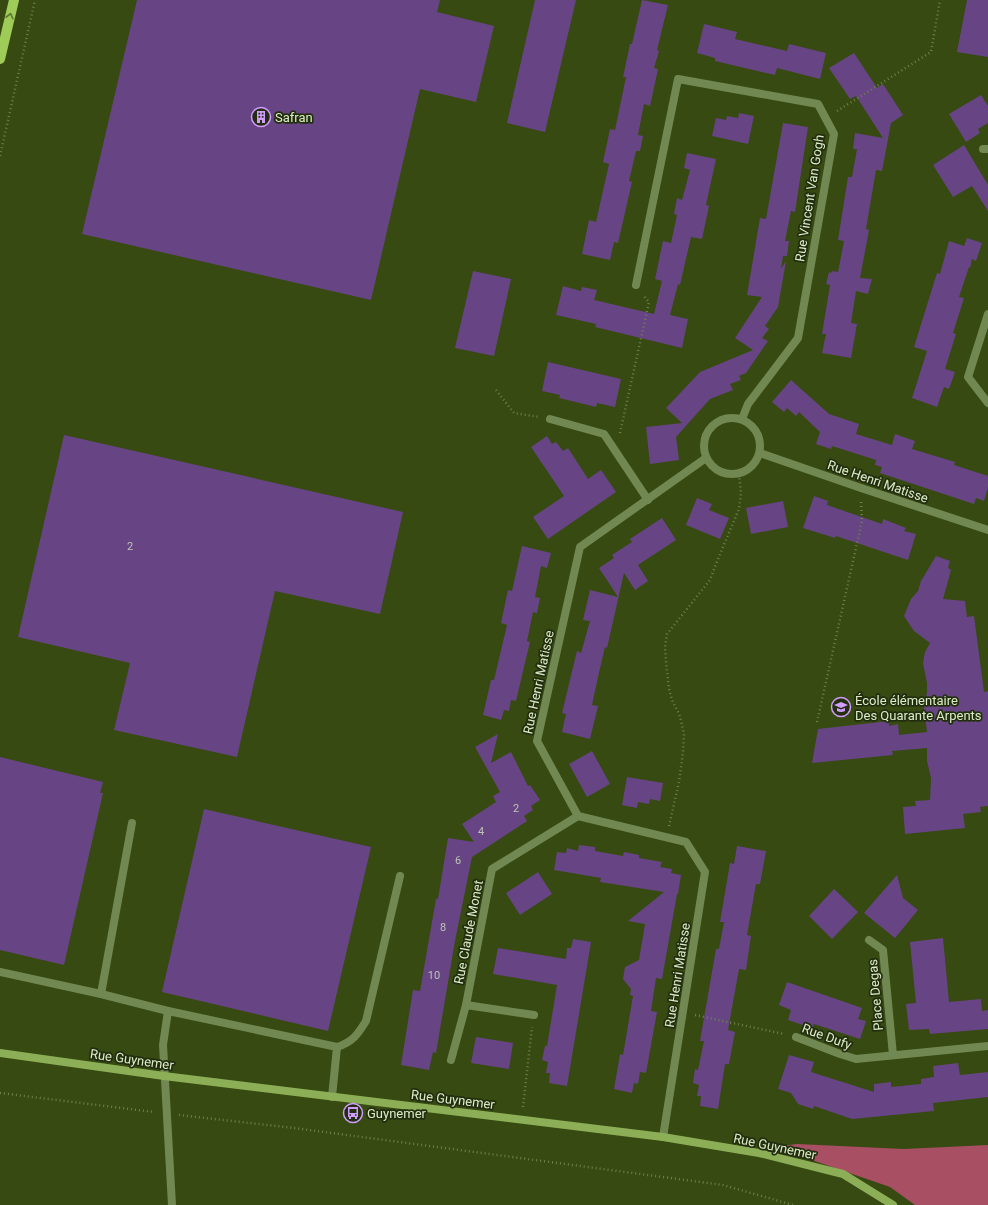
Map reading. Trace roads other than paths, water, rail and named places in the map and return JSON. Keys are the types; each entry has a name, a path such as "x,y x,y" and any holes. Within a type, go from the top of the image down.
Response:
{"main road":[{"path":"0,59 14,0"}],"street":[{"name":"Rue Vincent Van Gogh","path":"636,285 678,78 818,104 834,134 798,338 748,404 742,418"},
{"path":"988,314 968,377 988,402"},
{"path":"731,417 742,418 751,424 758,432 761,442 760,453 756,462 748,469 739,474 729,474 712,466 706,458 704,447 705,436 711,426 720,420 731,417"},
{"path":"550,419 604,434 648,500"},
{"name":"Rue Henri Matisse","path":"760,453 988,530"},
{"name":"Rue Henri Matisse","path":"663,1137 706,872 686,842 578,816 537,741 580,547 706,458"},
{"name":"Rue Claude Monet","path":"451,1060 466,1005 492,869 578,816"},
{"path":"101,994 132,823"},
{"path":"0,972 101,994 168,1011 337,1047 345,1044 358,1035 366,1021 400,876"},
{"name":"Place Degas","path":"869,940 883,950 893,1055"},
{"name":"Rue Claude Monet","path":"466,1005 534,1015"},
{"path":"168,1011 163,1045 172,1205"},
{"name":"Rue Dufy","path":"796,1037 856,1059 988,1046"},
{"path":"332,1097 337,1047"},
{"name":"Rue Guynemer","path":"0,1053 164,1076 663,1137 759,1153 843,1174 893,1205"}],"place":[{"name":"Safran","path":"261,117"},
{"name":"École élémentaire Des Quarante Arpents","path":"841,707"},
{"name":"Guynemer","path":"353,1113"}]}
